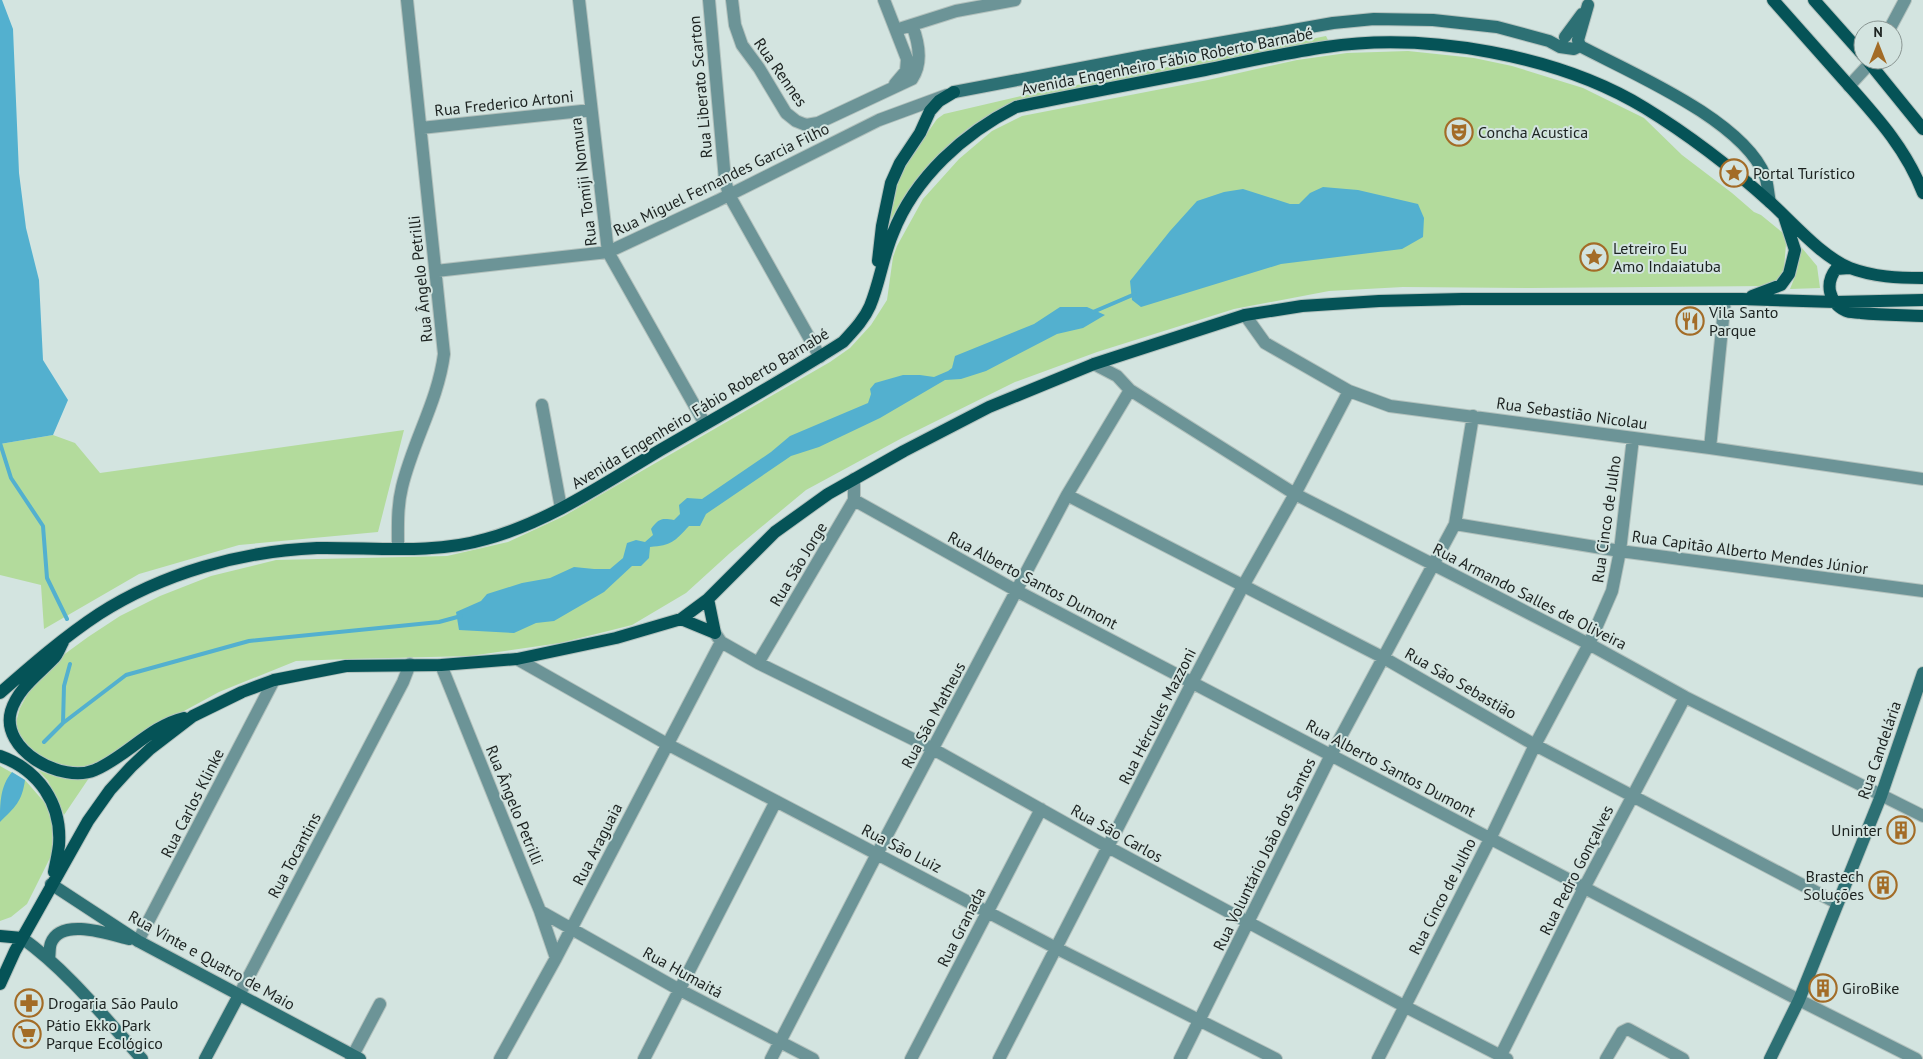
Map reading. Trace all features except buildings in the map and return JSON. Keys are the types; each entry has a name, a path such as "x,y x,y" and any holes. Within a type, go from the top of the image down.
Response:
{"main road":[{"path":"1773,0 1897,142 1916,173 1923,192"},
{"path":"1814,0 1853,43"},
{"name":"Avenida Engenheiro Fábio Roberto Barnabé","path":"3,689 99,614 148,587 235,558 268,552 316,548 454,546 482,540 531,523 562,508 843,342 857,327 870,306 893,232 916,191 933,170 977,129 1016,107 1328,47 1397,42 1444,46 1499,54 1557,69 1604,87 1643,107 1695,143 1770,202 1821,250 1848,268 1877,276 1923,278"},
{"path":"1877,70 1923,129"},
{"path":"878,281 882,226 891,183 900,163 920,133 930,111 939,101 954,92"},
{"path":"1742,299 1781,285 1789,274 1795,250 1784,215"},
{"path":"1848,268 1836,269 1831,276 1829,288 1836,302 1846,311 1923,316"},
{"path":"0,984 51,884 88,821 110,790 150,749 193,716 242,692 274,680 346,666 441,664 516,659 616,638 681,619 708,600 775,532 828,494 989,407 1094,364 1245,315 1302,306 1378,300 1742,299 1836,302 1923,300"},
{"path":"708,600 718,638"},
{"path":"681,619 718,638"},
{"path":"64,640 55,658 20,693 11,709 9,721 13,737 22,749 44,765 55,770 68,772 94,771 174,720 193,716"},
{"path":"0,756 30,772 42,784 55,808 59,829 59,846 51,884"},
{"path":"0,936 22,938"}],"street":[{"name":"Rua Ângelo Petrilli","path":"398,548 398,515 402,486 441,377 444,354 407,0"},
{"name":"Rua Tomiji Nomura","path":"579,0 608,252 705,424"},
{"name":"Rua Liberato Scarton","path":"709,0 725,180 729,195 820,357"},
{"name":"Rua Rennes","path":"732,0 735,25 742,46 759,68 786,113 796,121 806,125 818,123 912,79 918,70 919,60 912,26"},
{"name":"Rua Rennes","path":"884,0 907,59 906,71 890,90"},
{"path":"896,30 956,11 1015,0"},
{"path":"1894,20 1904,0"},
{"path":"1565,37 1590,3"},
{"path":"954,92 1333,22 1374,19 1433,20 1497,27 1549,41 1560,47 1574,49 1579,43 1590,3"},
{"path":"1549,41 1565,37 1579,43 1690,105 1733,135 1758,163 1765,177 1770,202"},
{"path":"1849,86 1861,70"},
{"name":"Rua Miguel Fernandes Garcia Filho","path":"436,271 608,252 729,195 879,120 954,92"},
{"name":"Rua Frederico Artoni","path":"421,128 591,110"},
{"path":"1710,448 1725,299"},
{"name":"Rua Sebastião Nicolau","path":"1245,315 1265,344 1349,391 1390,406 1710,448 1923,479"},
{"name":"Rua Armando Salles de Oliveira","path":"1094,364 1117,376 1130,390 1295,494 1589,644 1685,697 1923,816"},
{"name":"Rua São Matheus","path":"771,1059 1066,495 1130,390"},
{"name":"Rua Hércules Mazzoni","path":"999,1059 1192,683 1349,391"},
{"path":"542,405 562,508"},
{"name":"Rua Voluntário João dos Santos","path":"1180,1059 1331,755 1455,524 1473,416"},
{"name":"Rua Cinco de Julho","path":"1378,1059 1490,839 1535,745 1589,644 1612,590 1620,550 1633,438"},
{"path":"854,479 854,500"},
{"name":"Rua São Sebastião","path":"1066,495 1384,658 1535,745 1837,903"},
{"name":"Rua Alberto Santos Dumont","path":"854,500 1017,591 1584,888 1916,1059"},
{"name":"Rua São Jorge","path":"758,663 854,500"},
{"name":"Rua Capitão Alberto Mendes Júnior","path":"1455,524 1620,550 1923,591"},
{"name":"Rua São Carlos","path":"718,638 758,663 933,749 1108,847 1502,1058"},
{"name":"Rua Araguaia","path":"500,1059 572,928 667,744 718,638"},
{"name":"Rua São Luiz","path":"516,659 667,744 1056,948 1276,1059"},
{"name":"Rua Tocantins","path":"205,1059 403,682 410,664"},
{"name":"Rua Ângelo Petrilli","path":"441,664 540,911 556,958"},
{"name":"Rua Candelária","path":"1770,1059 1800,1000 1881,796 1923,673"},
{"name":"Rua Carlos Klinke","path":"138,941 274,680"},
{"name":"Rua Pedro Gonçalves","path":"1502,1058 1584,888 1685,697"},
{"path":"644,1059 776,800"},
{"name":"Rua Granada","path":"911,1059 1041,810"},
{"name":"Rua Vinte e Quatro de Maio","path":"51,884 138,941 354,1058"},
{"name":"Rua Humaitá","path":"540,911 678,989 813,1059"},
{"path":"49,959 50,944 56,934 68,930 97,931 138,941"},
{"path":"22,938 49,959 142,1059"},
{"path":"354,1058 380,1004"},
{"path":"1606,1059 1622,1032 1628,1029 1683,1059"}],"green space":[{"path":"1326,36 1329,42 1020,103 998,111 959,135 943,151 913,186 888,224 893,191 905,165 937,119 944,114 1021,96"},
{"path":"1408,51 1474,58 1512,66 1583,88 1644,118 1682,155 1783,233 1786,244 1784,269 1776,283 1768,286 1403,287 1329,291 1234,309 1097,352 1015,382 902,438 806,490 730,553 686,593 632,625 560,643 470,656 296,661 219,692 173,717 113,755 86,768 70,768 51,763 30,748 17,731 16,722 20,708 34,682 62,656 88,637 120,616 160,596 211,576 276,560 447,556 508,542 564,516 830,362 850,348 871,325 887,300 893,257 897,246 923,199 959,159 992,131 1022,116 1208,80 1297,60 1347,53"},
{"path":"1802,248 1817,266 1820,288 1790,289 1796,274"},
{"path":"404,430 378,532 239,545 139,574 44,629 41,585 0,575 0,444 53,435 75,443 100,473"},
{"path":"0,766 25,780 45,803 53,824 52,854 27,904 11,917 0,921"},
{"path":"38,770 63,778 89,778 64,815 48,781"}],"water":[{"path":"0,0 2,0 13,29 19,173 26,228 39,280 43,360 68,400 53,435 0,444"},
{"path":"1323,187 1358,190 1418,204 1424,218 1423,237 1402,249 1281,264 1141,307 1132,300 1130,281 1197,201 1224,192 1243,189 1290,204 1299,204 1310,193"},
{"path":"1060,307 1087,307 1105,315 1083,328 1057,334 986,371 961,379 945,380 880,418 819,447 791,456 706,514 700,526 689,526 672,542 650,547 649,558 641,566 632,566 604,592 554,621 536,623 514,633 459,630 456,612 481,601 487,594 522,583 550,578 574,567 610,569 623,558 627,543 636,540 645,542 653,535 651,529 656,523 664,519 674,520 680,514 679,505 687,498 702,499 771,452 790,436 868,403 871,394 870,389 875,383 903,375 934,377 952,368 955,356 1034,324"},
{"path":"12,772 25,780 24,788 17,804 0,822 3,789"}],"waterway":[{"path":"1093,312 1135,294"},
{"path":"0,443 11,478 43,526 47,578 67,619"},
{"path":"44,742 63,723 126,675 249,641 439,622 461,616"},
{"path":"63,723 64,686 70,664"}],"place":[{"name":"Concha Acustica","path":"1459,132"},
{"name":"Portal Turístico","path":"1734,173"},
{"name":"Letreiro Eu Amo Indaiatuba","path":"1594,257"},
{"name":"Vila Santo Parque","path":"1690,321"},
{"name":"Uninter","path":"1901,830"},
{"name":"Brastech Soluções","path":"1883,885"},
{"name":"GiroBike","path":"1823,988"},
{"name":"Drogaria São Paulo","path":"29,1003"},
{"name":"Pátio Ekko Park Parque Ecológico","path":"27,1034"}]}
